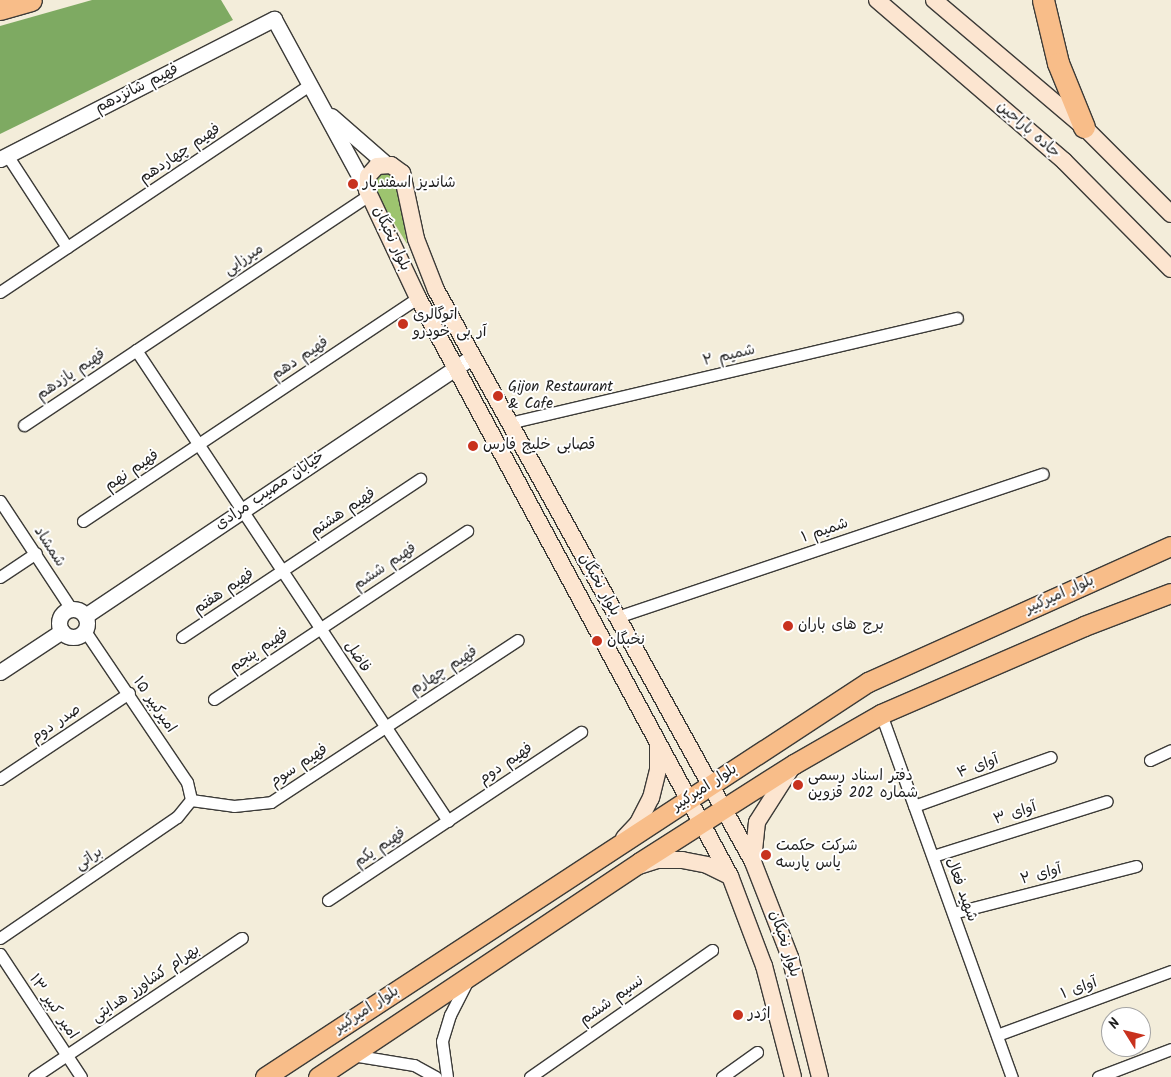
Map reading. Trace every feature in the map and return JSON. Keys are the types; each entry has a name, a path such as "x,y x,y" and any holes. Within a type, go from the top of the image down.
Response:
{"highway":[{"path":"0,9 31,0"},
{"path":"1043,0 1058,63 1084,127"}],"main road":[{"name":"جاده باراجین","path":"877,0 1064,161 1171,269"},
{"path":"934,0 1084,127 1171,214"},
{"name":"بلوار نخبگان","path":"793,1077 764,966 730,876 418,298 369,192 370,172 386,164 399,170 404,177 416,239 436,290 753,862 790,957 820,1077"},
{"name":"بلوار امیرکبیر","path":"265,1077 868,682 1171,546"},
{"name":"بلوار امیرکبیر","path":"318,1077 636,865 725,810 794,764 881,714 1084,626 1171,593"},
{"path":"658,742 658,770 651,798 638,823 623,841 640,847 636,865 657,860 682,860 707,865 730,876"},
{"path":"753,862 757,822 765,805 794,764"}],"street":[{"name":"فهیم شانزدهم","path":"4,157 274,19 309,85"},
{"path":"309,85 369,192"},
{"name":"فهیم چهاردهم","path":"0,292 309,85"},
{"path":"321,107 386,164"},
{"path":"4,157 67,247"},
{"name":"میرزایی","path":"136,350 369,192"},
{"name":"فهیم دهم","path":"198,445 418,298"},
{"name":"شمیم ۲","path":"509,423 957,318"},
{"name":"فهیم یازدهم","path":"24,425 136,350"},
{"name":"فاضل","path":"136,350 448,821"},
{"name":"خیابان مصیب مرادی","path":"81,619 455,367 472,358"},
{"name":"فهیم نهم","path":"83,522 198,445"},
{"name":"شمیم ۱","path":"617,617 1043,474"},
{"name":"فهیم هشتم","path":"282,571 420,479"},
{"name":"شمشاد","path":"0,501 81,619"},
{"name":"فهیم ششم","path":"320,628 467,531"},
{"path":"0,576 36,553"},
{"name":"فهیم هفتم","path":"182,637 282,571"},
{"path":"62,615 81,619 76,637 62,631 62,615"},
{"name":"امیرکبیر ۱۵","path":"81,619 187,782 191,800"},
{"name":"فهیم پنجم","path":"214,699 320,628"},
{"path":"0,672 62,631"},
{"name":"فهیم چهارم","path":"386,727 518,640"},
{"name":"صدر دوم","path":"0,779 129,694"},
{"name":"شهید فعال","path":"881,714 1012,1077"},
{"name":"فهیم سوم","path":"191,800 234,806 271,802 386,727"},
{"name":"فهیم دوم","path":"448,821 581,732"},
{"path":"1150,760 1171,750"},
{"name":"آوای ۴","path":"914,806 1051,757"},
{"name":"براتی","path":"0,938 177,817 191,800"},
{"name":"آوای ۳","path":"933,856 1107,801"},
{"name":"فهیم یکم","path":"328,900 448,821"},
{"name":"آوای ۲","path":"953,914 1136,866"},
{"name":"بهرام کشاورز هدایتی","path":"34,1077 242,938"},
{"name":"نسیم ششم","path":"530,1077 712,950"},
{"name":"امیر کبیر ۱۳","path":"0,954 81,1077"},
{"name":"آوای ۱","path":"997,1035 1171,971"},
{"path":"447,1077 442,1041 450,1015 470,975"},
{"path":"1098,1077 1171,1049"},
{"path":"722,1077 757,1052"},
{"path":"350,1055 414,1065 436,1077"}],"green space":[{"path":"92,0 221,0 233,20 0,134 0,26"},
{"path":"390,172 398,180 407,244 374,190 375,178 379,173"}],"place":[{"name":"شاندیز اسفندیار","path":"353,184"},
{"name":"اتوگالری آر بی خودرو","path":"403,324"},
{"name":"Gijon Restaurant & Cafe","path":"498,396"},
{"name":"قصابی خلیج فارس","path":"473,446"},
{"name":"برج های باران","path":"788,626"},
{"name":"نخبگان","path":"597,641"},
{"name":"دفتر اسناد رسمی شماره 202 قزوین","path":"798,785"},
{"name":"شرکت حکمت یاس پارسه","path":"766,855"},
{"name":"اژدر","path":"738,1015"}]}
